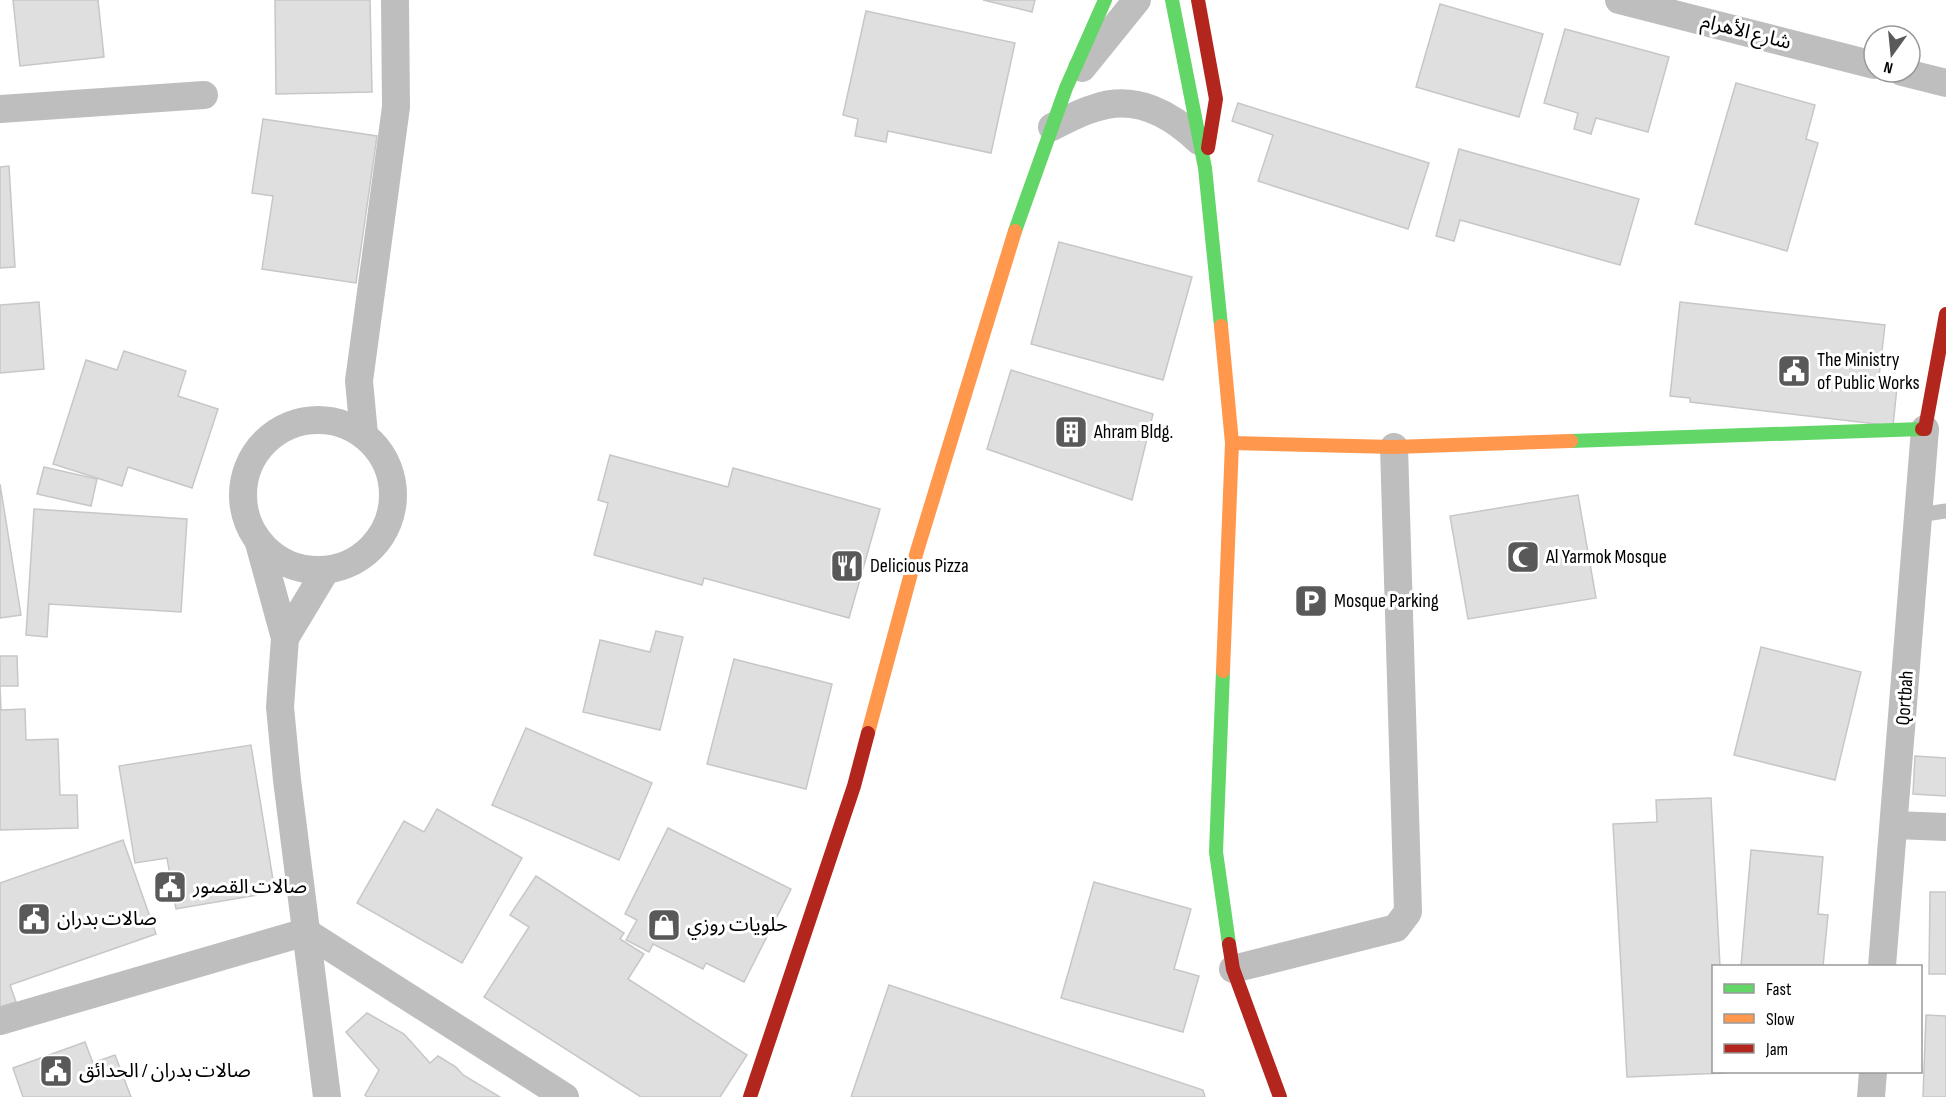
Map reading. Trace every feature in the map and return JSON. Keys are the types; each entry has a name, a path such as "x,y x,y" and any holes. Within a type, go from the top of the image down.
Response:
{"street":[{"path":"364,434 359,381 396,107 396,0"},
{"path":"750,1097 854,786 917,551 1016,228 1066,88 1105,0"},
{"path":"1066,88 1137,0"},
{"path":"1172,0 1202,154 1232,443 1216,852 1233,969 1280,1097"},
{"path":"1198,0 1216,99 1202,154"},
{"name":"شارع الأهرام","path":"1619,0 1862,62"},
{"path":"1922,77 1946,83"},
{"path":"0,109 204,95"},
{"path":"1052,127 1095,107 1122,103 1145,106 1164,113 1182,124 1202,154"},
{"path":"1232,443 1394,447 1925,429 1946,314"},
{"path":"317,419 359,381"},
{"path":"259,543 278,559 300,568 326,570 351,564 372,549 387,527 394,503 392,477 382,453 364,434 341,423 317,419 293,423 272,434 255,452 245,474 242,498 247,522 259,543 285,638 280,707 327,1097"},
{"name":"Qortbah","path":"1882,965 1894,825 1932,513 1925,429"},
{"path":"1233,969 1396,928 1408,912 1394,447"},
{"path":"285,638 326,570"},
{"path":"1894,825 1946,827"},
{"path":"0,1022 306,932 565,1097"},
{"path":"1871,1097 1873,1073"}],"building":[{"path":"13,0 98,0 104,57 20,66"},
{"path":"275,0 370,0 372,92 276,94"},
{"path":"983,0 1035,0 1032,12"},
{"path":"1440,4 1543,34 1519,117 1416,87"},
{"path":"866,11 1015,43 991,153 888,131 886,142 855,136 858,119 843,115"},
{"path":"1565,29 1669,57 1648,132 1596,118 1591,134 1574,129 1578,113 1544,103"},
{"path":"1736,83 1815,105 1806,139 1818,143 1787,251 1695,224"},
{"path":"1238,103 1429,163 1408,229 1258,181 1273,135 1232,121"},
{"path":"263,119 377,136 356,283 262,269 273,196 252,193"},
{"path":"1459,149 1639,199 1620,265 1460,220 1454,241 1436,236"},
{"path":"9,166 15,267 0,268 0,167"},
{"path":"1059,242 1192,277 1163,380 1031,344"},
{"path":"39,302 44,369 0,373 0,305"},
{"path":"1680,302 1885,325 1878,385 1897,387 1893,426 1690,402 1690,398 1670,396"},
{"path":"124,351 186,371 178,396 218,409 192,488 128,467 122,486 53,464 86,360 117,370"},
{"name":"Ahram Bldg.","path":"1011,370 1153,414 1132,500 987,449"},
{"path":"610,455 728,487 733,468 880,509 849,618 704,578 702,585 594,555 608,503 598,500"},
{"path":"44,467 97,479 91,506 37,494"},
{"path":"0,484 21,615 0,618"},
{"name":"Al Yarmok Mosque","path":"1578,495 1596,598 1468,619 1450,516"},
{"path":"34,509 187,519 181,612 49,604 47,637 26,635"},
{"path":"656,631 683,637 660,730 583,712 600,640 650,652"},
{"path":"1761,647 1861,672 1835,780 1734,755"},
{"path":"0,656 17,656 18,686 0,686"},
{"path":"734,659 832,684 806,789 707,764"},
{"path":"0,686 1,710 25,709 26,740 58,739 60,795 77,795 78,828 0,830"},
{"path":"526,728 652,783 619,860 492,805"},
{"path":"251,745 275,892 176,909 167,858 135,863 119,766"},
{"path":"1915,756 1946,758 1946,796 1913,794"},
{"path":"1711,798 1720,965 1712,965 1712,1073 1726,1073 1627,1077 1613,824 1657,822 1656,800"},
{"path":"437,809 522,858 462,963 357,903 404,821 424,832"},
{"path":"668,828 791,889 744,982 706,963 703,969 653,944 649,952 626,940 637,920 625,914"},
{"path":"123,840 156,934 10,985 16,1002 0,1007 0,883"},
{"path":"1751,850 1823,857 1818,914 1828,915 1823,965 1741,965"},
{"path":"536,876 624,933 620,939 644,954 628,979 747,1055 720,1097 641,1097 484,997 529,927 510,915"},
{"path":"1094,882 1191,909 1174,969 1199,976 1183,1032 1061,998"},
{"path":"1930,892 1946,892 1946,974 1929,974"},
{"path":"889,985 1203,1090 1205,1097 851,1097"},
{"path":"367,1013 404,1034 430,1063 438,1056 456,1067 463,1075 500,1097 367,1097 365,1095 379,1070 346,1032"},
{"path":"1926,1015 1946,1016 1946,1097 1923,1097"},
{"path":"85,1042 93,1063 115,1055 131,1097 23,1097 13,1068"}],"traffic: fast":[{"path":"1015,231 1066,88 1105,0"},
{"path":"1172,0 1205,168 1221,326"},
{"path":"1571,441 1922,429"},
{"path":"1223,671 1216,852 1229,944"}],"traffic: slow":[{"path":"868,733 917,551 1015,231"},
{"path":"1221,326 1232,443 1223,671"},
{"path":"1232,443 1394,447 1571,441"}],"traffic: jam":[{"path":"1198,0 1216,99 1208,148"},
{"path":"1922,429 1925,429 1946,314"},
{"path":"750,1097 854,786 868,733"},
{"path":"1229,944 1233,969 1280,1097"}],"place":[{"name":"The Ministry of Public Works","path":"1794,371"},
{"name":"Ahram Bldg.","path":"1071,432"},
{"name":"Al Yarmok Mosque","path":"1523,557"},
{"name":"Delicious Pizza","path":"847,566"},
{"name":"Mosque Parking","path":"1311,601"},
{"name":"صالات القصور","path":"170,887"},
{"name":"صالات بدران","path":"34,919"},
{"name":"حلويات روزي","path":"664,925"},
{"name":"صالات بدران / الحدائق","path":"56,1071"}]}
